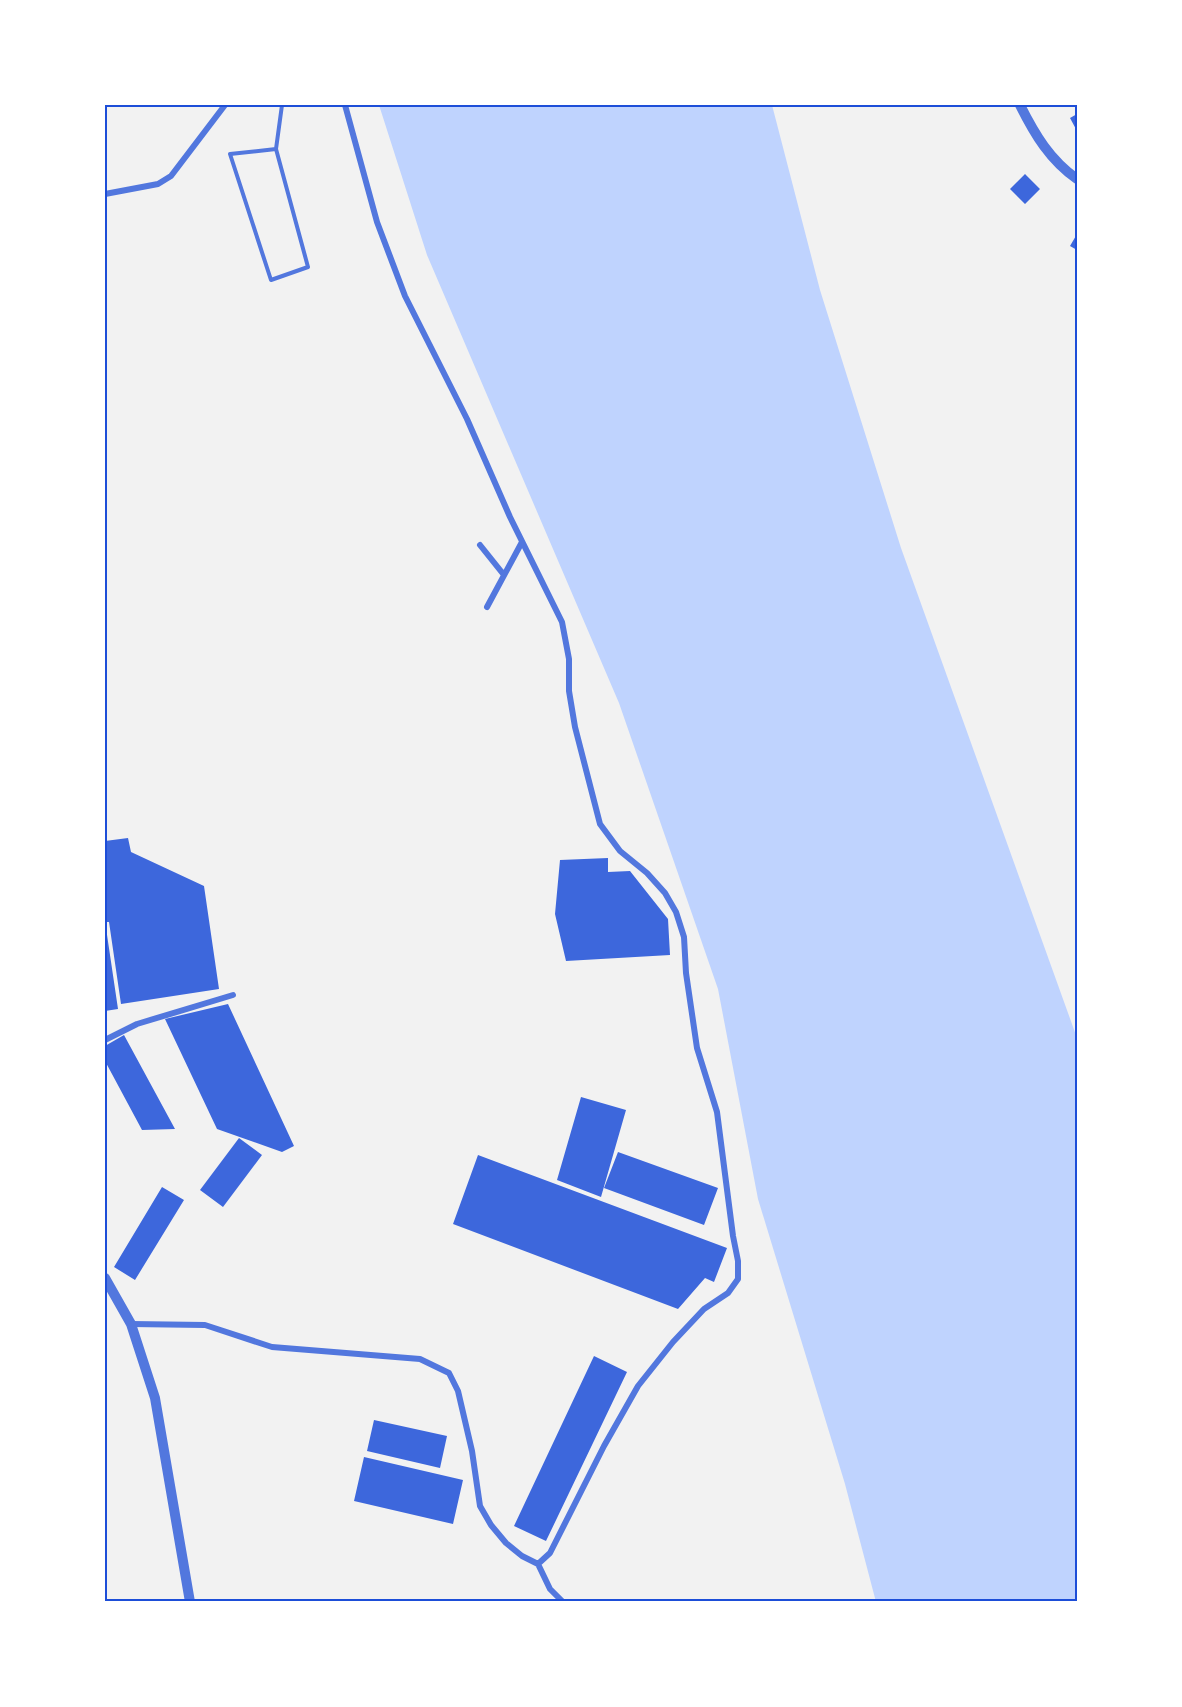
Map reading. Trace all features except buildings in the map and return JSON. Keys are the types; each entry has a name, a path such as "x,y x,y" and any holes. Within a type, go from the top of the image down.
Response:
{"street":[{"path":"105,194 158,184 171,176 225,105"},
{"path":"345,105 377,222 405,296 467,419 522,542 562,622 575,727 600,824 620,851 647,873 665,893 676,912 684,937 686,973 697,1048 717,1112 738,1270 738,1279 728,1293 704,1309 673,1342 638,1386 604,1446 550,1553 538,1564"},
{"path":"1020,105 1034,133 1062,168 1077,180"},
{"path":"487,607 522,542"},
{"path":"480,545 504,575"},
{"path":"105,1040 137,1024 233,995"},
{"path":"105,1278 131,1324 154,1398 190,1602"},
{"path":"131,1324 205,1326 272,1347 420,1359 449,1373 458,1390 463,1411 472,1451 480,1506 491,1525 506,1543 522,1556 538,1564 550,1589 563,1602"}],"lane":[{"path":"276,149 230,154 271,280 308,267 276,149 282,105"}],"water":[{"path":"379,105 772,105 820,290 901,548 1077,1038 1077,1602 876,1602 845,1484 758,1199 718,989 619,703 427,255"}]}
